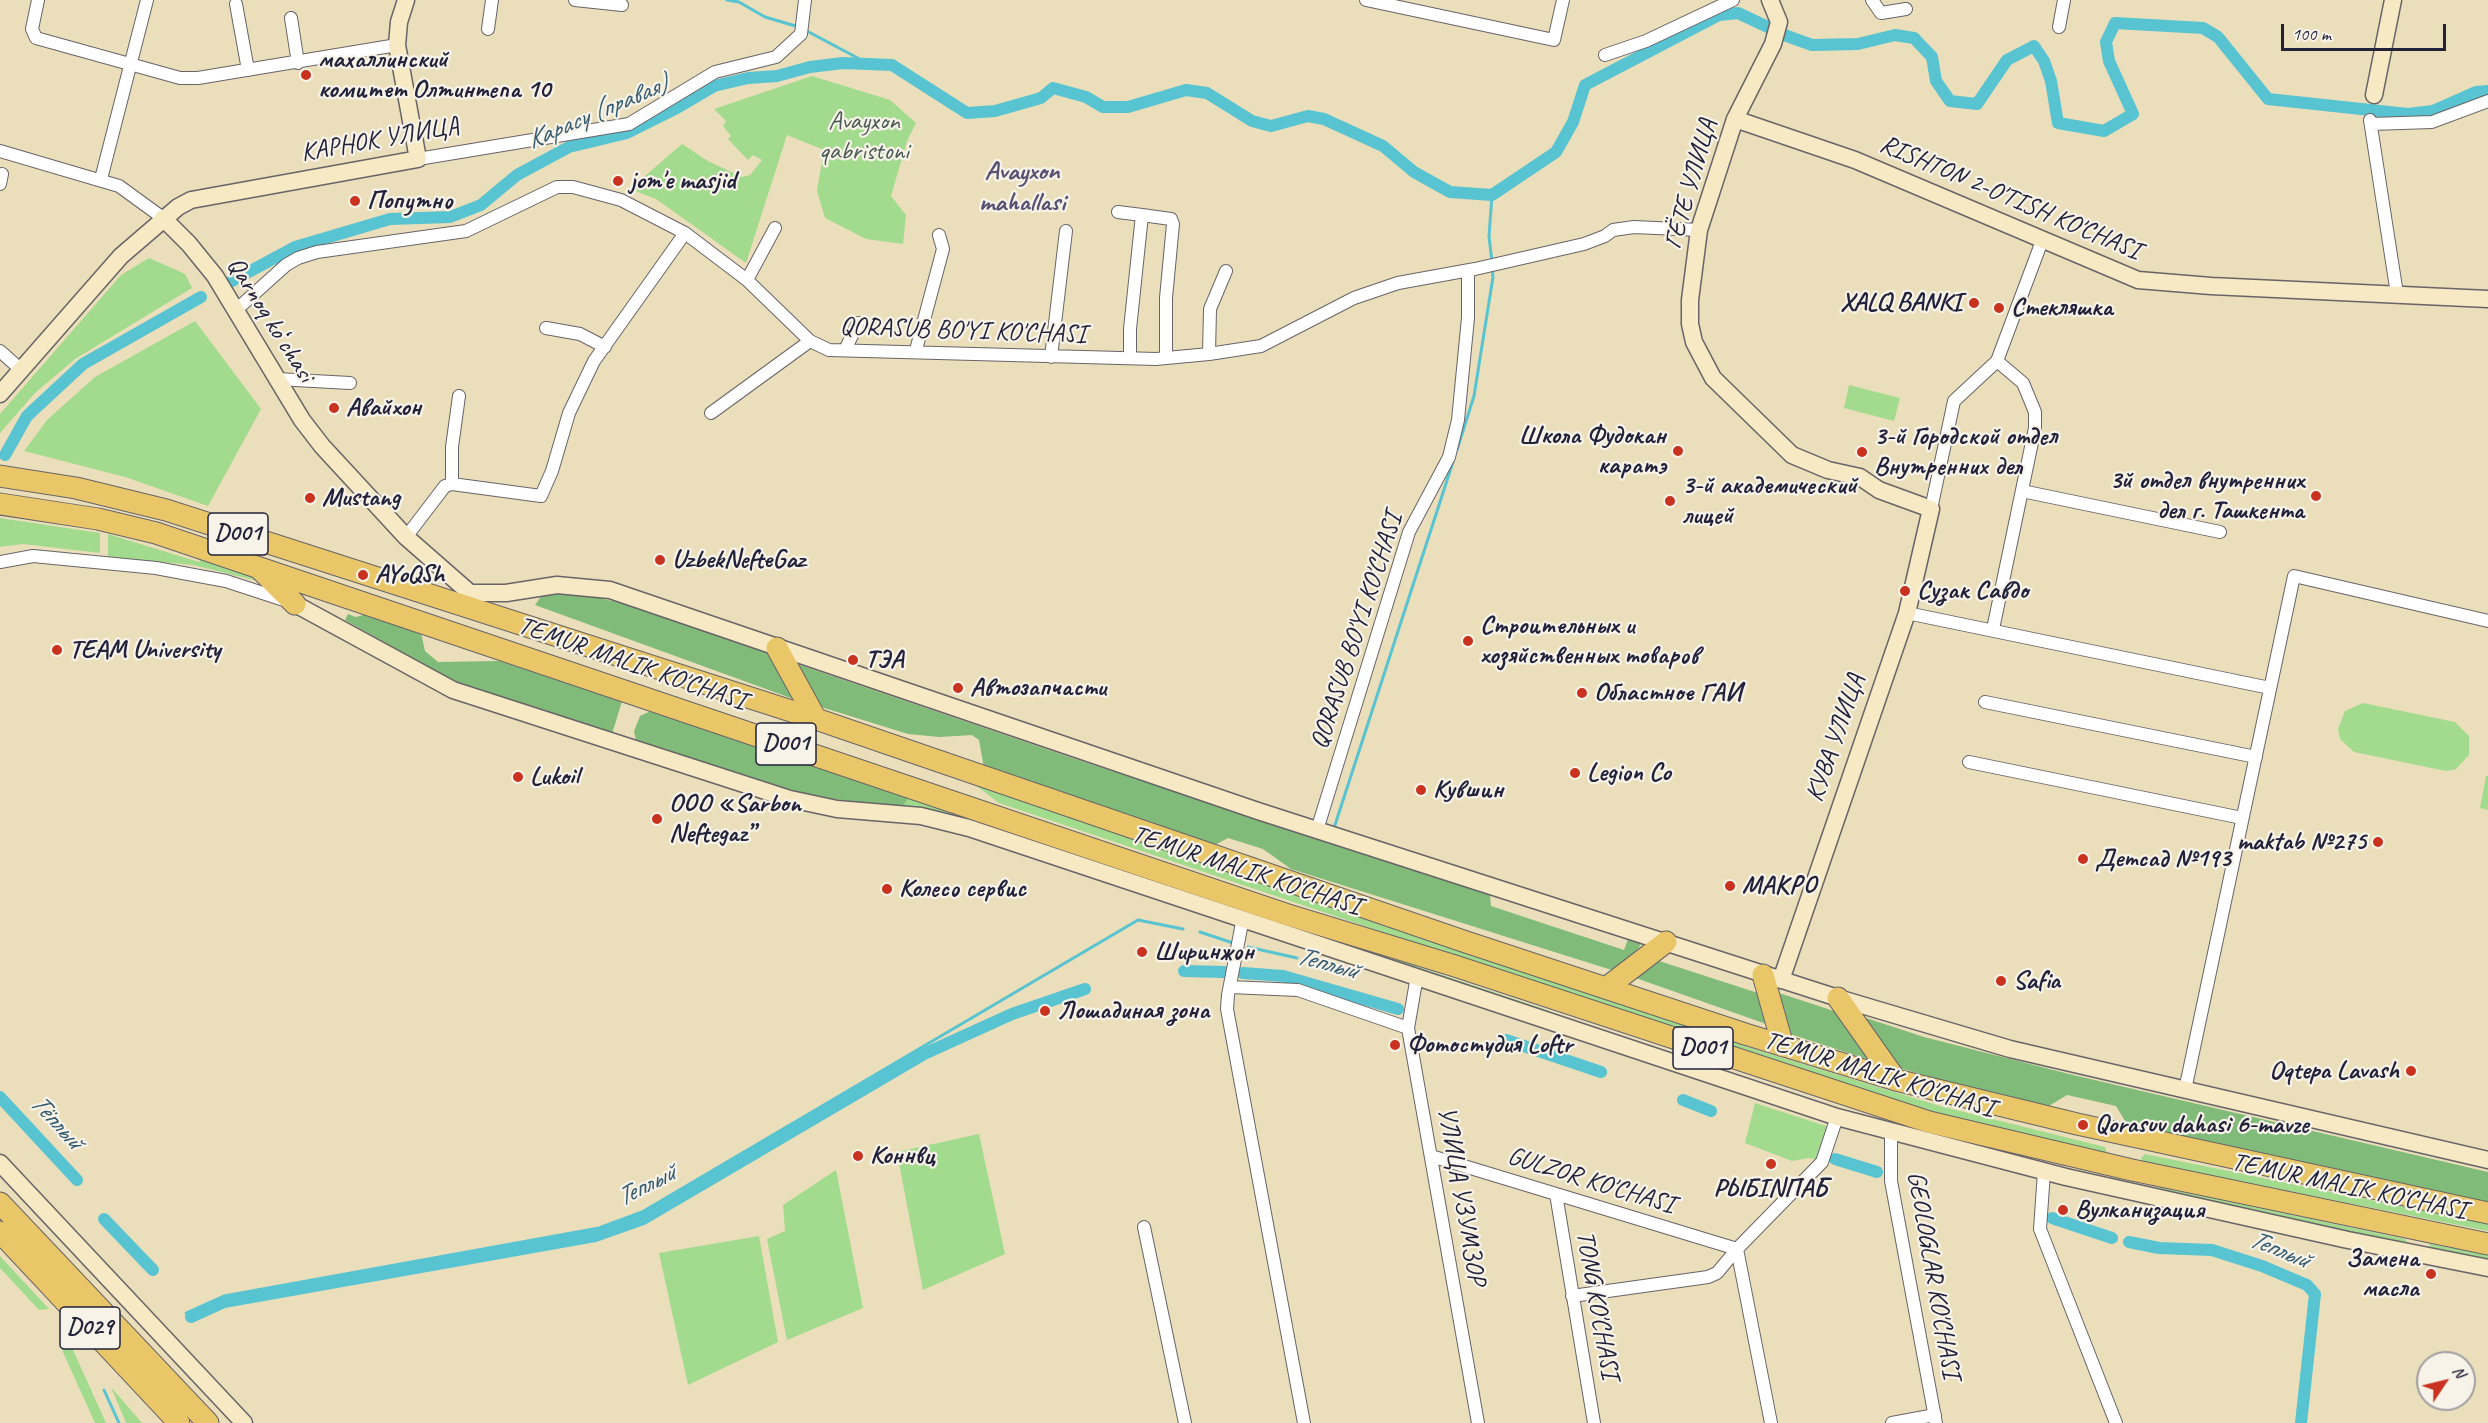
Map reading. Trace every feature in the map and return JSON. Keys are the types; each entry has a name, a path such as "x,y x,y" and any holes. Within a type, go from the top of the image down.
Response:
{"highway":[{"name":"TEMUR MALIK KO'CHASI","path":"3,477 76,488 146,505 468,601 1606,988 1896,1080 2132,1136 2488,1213"},
{"name":"TEMUR MALIK KO'CHASI","path":"0,504 127,526 256,566 1293,917 1455,966 1929,1122 2124,1168 2488,1244"},
{"path":"256,566 295,604"},
{"path":"456,633 468,601"},
{"path":"777,648 816,719"},
{"path":"934,794 945,789 948,780 940,760"},
{"path":"1606,988 1666,942"},
{"path":"1772,978 1783,1046"},
{"path":"1838,998 1896,1080"},
{"path":"2124,1168 2132,1136"},
{"name":"D029","path":"0,1203 208,1423"},
{"name":"D029","path":"0,1232 179,1423"}],"street":[{"path":"38,0 32,29 36,38 130,62 180,78 198,78 298,63 397,45"},
{"path":"101,178 147,0"},
{"path":"406,0 399,22 397,45 418,159"},
{"path":"488,29 492,0"},
{"path":"575,0 622,5"},
{"name":"КАРНОК УЛИЦА","path":"0,394 121,256 163,218 191,200 629,124 715,72 776,57 801,30 805,0"},
{"path":"1366,0 1375,4 1554,40 1563,0"},
{"path":"1605,55 1646,41 1733,0"},
{"name":"ГЁТЕ УЛИЦА","path":"1770,0 1779,22 1773,44 1735,119 1699,230 1690,300 1690,324 1698,351 1713,378 1792,455 1828,470 1860,477 1879,490 1931,509"},
{"path":"1872,0 1881,13 1906,9"},
{"path":"2059,27 2064,0"},
{"path":"2374,95 2393,0"},
{"path":"236,4 248,70"},
{"path":"291,18 298,63"},
{"path":"2397,294 2370,122 2432,122 2488,101"},
{"name":"RISHTON 2-O'TISH KO'CHASI","path":"1735,119 1855,160 2138,280 2234,288 2488,299"},
{"name":"Qarnoq koʻchasi","path":"0,152 101,178 120,186 163,218 189,244 214,276 321,446 468,601"},
{"name":"QORASUB BO'YI KO'CHASI","path":"236,310 286,265 298,258 317,252 466,231 558,187 573,188 621,200 685,233 747,280 810,341 829,350 916,350 979,356 1166,358 1261,346 1354,298 1398,283 1468,271 1584,244 1605,236 1612,230 1634,226 1699,230"},
{"path":"1118,212 1171,219 1173,224 1166,298 1166,358"},
{"path":"1130,358 1130,329 1142,215"},
{"path":"747,280 775,228"},
{"path":"1051,357 1066,231"},
{"path":"406,537 445,486 452,484 541,496 552,471 569,413 594,361 685,233"},
{"path":"916,350 943,249 939,235"},
{"path":"1931,509 1954,401 1997,361 2042,241"},
{"path":"1209,354 1210,309 1226,271"},
{"name":"QORASUB BO'YI KO'CHASI","path":"1317,830 1409,532 1449,458 1458,420 1468,318 1468,271"},
{"path":"845,350 858,323"},
{"path":"546,328 580,334 605,347"},
{"path":"711,413 810,341"},
{"path":"0,351 20,369"},
{"path":"1993,629 2035,428 2035,412 2023,383 1997,361"},
{"path":"277,379 350,383"},
{"path":"452,484 452,447 459,396"},
{"path":"2022,491 2220,532"},
{"name":"КУВА УЛИЦА","path":"1772,978 1907,613 1931,509"},
{"path":"0,562 33,556 156,568 234,583 295,604 453,690 790,799 837,809 905,814 942,820 1272,927 1890,1133 2044,1172 2348,1240 2488,1268"},
{"path":"2185,1090 2294,576 2488,621"},
{"path":"468,601 557,585 610,590 1317,830 1772,978 2010,1049 2488,1160"},
{"path":"1907,613 2270,688"},
{"path":"1984,702 2256,757"},
{"path":"1969,762 2242,818"},
{"path":"1086,846 1102,871"},
{"path":"1272,927 1293,917"},
{"path":"1243,918 1227,1009 1304,1423"},
{"name":"УЛИЦА УЗУМЗОР","path":"1417,976 1408,1028 1478,1423"},
{"path":"1230,987 1298,990 1408,1028"},
{"path":"1572,1296 1708,1277 1717,1273 1822,1162 1837,1117"},
{"name":"GEOLOGLAR KO'CHASI","path":"1890,1133 1891,1181 1936,1419"},
{"name":"GULZOR KO'CHASI","path":"1431,1156 1737,1250"},
{"path":"0,1163 244,1423"},
{"path":"2044,1172 2040,1229 2116,1423"},
{"name":"TONG KO'CHASI","path":"1556,1194 1594,1423"},
{"path":"1144,1227 1185,1423"},
{"path":"1737,1250 1771,1423"},
{"path":"1892,1423 1936,1419"}],"green space":[{"name":"Avayxon qabristoni","path":"812,76 890,100 916,123 907,141 891,196 906,215 903,244 866,239 825,218 817,191 824,150 787,135 746,263 656,199 630,189 682,144 708,161 742,177 750,175 762,160 753,155 748,160 728,139 731,136 723,126 726,121 714,109"},
{"path":"149,258 185,274 192,288 75,359 35,393 0,433 0,414 121,275"},
{"path":"195,321 261,409 208,506 125,477 24,451 47,420 95,377"},
{"path":"1849,385 1900,398 1894,421 1844,408"},
{"path":"0,518 100,533 100,553 23,544 0,547"},
{"path":"108,534 199,562 202,557 251,573 266,583 193,565 108,557"},
{"path":"574,592 638,607 776,655 799,701 535,605 542,595"},
{"path":"348,614 356,617 367,614 421,633 425,651 438,662 499,661 622,701 612,734 449,679 345,620"},
{"path":"791,662 1093,765 1490,894 1491,906 1624,950 1628,939 1641,944 1631,960 1618,972 1291,869 1263,849 1228,838 1215,845 984,768 979,740 972,735 940,737 908,734 821,707"},
{"path":"2363,703 2455,722 2469,736 2469,755 2456,769 2446,771 2354,752 2340,739 2338,729 2345,711"},
{"path":"653,710 910,795 902,808 811,796 636,741 634,731 640,716"},
{"path":"2486,776 2488,776 2488,810 2480,808"},
{"path":"974,784 1747,1047 1940,1106 2105,1147 2107,1153 1939,1114 1742,1053 999,803"},
{"path":"910,795 1086,855 1092,864 902,808"},
{"path":"1296,925 1550,1011 1548,1017 1286,928"},
{"path":"1653,959 1761,994 1769,1025 1633,977"},
{"path":"1773,991 1840,1013 1873,1061 1787,1033"},
{"path":"1857,1015 1924,1037 2069,1074 2488,1172 2488,1204 2134,1127 2125,1121 2116,1106 2067,1095 2044,1109 1892,1066"},
{"path":"1755,1103 1829,1127 1817,1160 1809,1158 1792,1161 1745,1143"},
{"path":"979,1134 1005,1254 923,1290 897,1152"},
{"path":"2145,1154 2488,1224 2488,1231 2143,1162 2141,1158"},
{"path":"836,1170 863,1308 787,1340 767,1239 785,1231 783,1205"},
{"path":"2159,1187 2405,1239 2411,1246 2157,1193"},
{"path":"759,1236 778,1342 688,1385 659,1253"},
{"path":"2430,1244 2488,1255 2488,1264 2429,1251"},
{"path":"0,1256 49,1309 39,1310 0,1268"},
{"path":"68,1339 106,1423 95,1423 62,1350"},
{"path":"111,1387 142,1423 126,1423"}],"waterway":[{"path":"727,0 739,2 765,17 799,27"},
{"name":"Карасу (правая)","path":"232,281 295,247 390,219 450,217 481,205 517,175 569,147 627,133 714,86 748,78 777,76 810,67 843,63 892,65 967,113 995,111 1041,98 1053,88 1086,97 1103,107 1128,107 1186,90 1207,93 1252,121 1271,126 1308,116 1324,119 1383,146 1414,172 1450,192 1492,195 1556,152 1573,122 1585,85 1719,15 1738,13 1812,45 1858,44 1895,35 1914,38 1932,57 1936,81 1950,101 1977,104 2007,60 2034,46 2044,61 2051,81 2058,123 2104,131 2133,114 2109,61 2106,42 2115,23 2203,28 2218,37 2268,99 2408,114 2433,111 2476,92 2488,91"},
{"path":"805,30 869,64"},
{"path":"1492,195 1489,236 1492,262"},
{"path":"1457,450 1474,396 1493,277 1492,269"},
{"name":"Карасу (правая)","path":"5,455 27,416 83,364 201,297"},
{"path":"1334,828 1453,462"},
{"path":"186,1313 224,1296 599,1228 642,1212 1138,920 1183,929"},
{"path":"1200,932 1233,943"},
{"path":"1248,947 1297,958"},
{"name":"Теплый","path":"1184,971 1224,972"},
{"name":"Теплый","path":"1243,973 1283,976 1398,1009"},
{"name":"Теплый","path":"191,1317 224,1302 595,1236 643,1219 924,1054 1012,1014 1085,989"},
{"name":"Теплый","path":"1506,1040 1601,1072"},
{"name":"Тёплый","path":"0,1097 77,1180"},
{"name":"Теплый","path":"1683,1100 1711,1111"},
{"name":"Теплый","path":"1835,1159 1877,1172"},
{"name":"Теплый","path":"2052,1218 2112,1238"},
{"name":"Тёплый","path":"104,1219 153,1270"},
{"name":"Теплый","path":"2129,1242 2159,1248 2212,1250 2262,1266 2307,1285 2315,1294 2301,1423"},
{"path":"104,1390 119,1423"}],"place":[{"name":"махаллинский комитет Олтинтепа 10","path":"306,75"},
{"name":"jom'e masjid","path":"618,181"},
{"name":"Попутно","path":"355,201"},
{"name":"XALQ BANKI","path":"1974,303"},
{"name":"Стекляшка","path":"1999,308"},
{"name":"Авайхон","path":"334,408"},
{"name":"Школа Фудокан каратэ","path":"1678,451"},
{"name":"3-й Городской отдел Внутренних дел","path":"1862,452"},
{"name":"3й отдел внутренних дел г. Ташкента","path":"2316,496"},
{"name":"Mustang","path":"310,498"},
{"name":"3-й академический лицей","path":"1670,501"},
{"name":"UzbekNefteGaz","path":"660,560"},
{"name":"AYoQSh","path":"363,575"},
{"name":"Сузак Савдо","path":"1905,591"},
{"name":"Строительных и хозяйственных товаров","path":"1468,641"},
{"name":"TEAM University","path":"57,650"},
{"name":"ТЭА","path":"853,660"},
{"name":"Автозапчасти","path":"958,688"},
{"name":"Областное ГАИ","path":"1582,693"},
{"name":"Legion Co","path":"1575,773"},
{"name":"Lukoil","path":"518,777"},
{"name":"Кувшин","path":"1421,790"},
{"name":"ООО «Sarbon Neftegaz”","path":"657,819"},
{"name":"maktab №275","path":"2378,842"},
{"name":"Детсад №193","path":"2083,859"},
{"name":"МАКРО","path":"1730,886"},
{"name":"Колесо сервис","path":"887,889"},
{"name":"Ширинжон","path":"1142,952"},
{"name":"Safia","path":"2001,981"},
{"name":"Лошадиная зона","path":"1045,1011"},
{"name":"Фотостудия Loftr","path":"1395,1045"},
{"name":"Oqtepa Lavash","path":"2411,1071"},
{"name":"Qorasuv dahasi 6-mavze","path":"2083,1125"},
{"name":"Коннвц","path":"858,1156"},
{"name":"РЫБINПАБ","path":"1771,1164"},
{"name":"Вулканизация","path":"2063,1210"},
{"name":"Замена масла","path":"2431,1274"}],"district":[{"name":"Avayxon mahallasi","path":"1022,188"}]}
